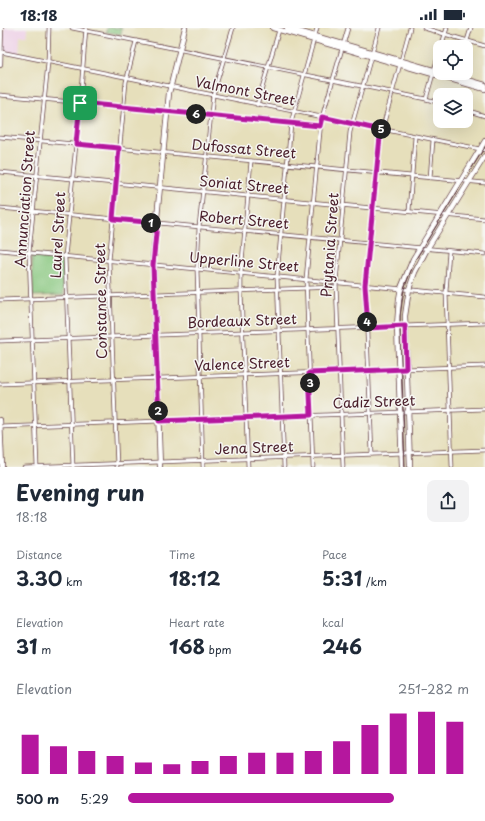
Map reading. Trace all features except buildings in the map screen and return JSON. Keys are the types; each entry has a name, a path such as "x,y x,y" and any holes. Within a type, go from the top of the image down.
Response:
{"street":[{"path":"0,65 1,28"},
{"name":"Annunciation Street","path":"37,467 29,253 48,63 49,28"},
{"path":"72,28 86,29 136,41 433,101"},
{"path":"160,465 153,265 170,88 185,28"},
{"path":"203,467 197,292 199,227 213,96 233,28"},
{"path":"273,28 433,72"},
{"path":"287,28 314,38"},
{"path":"284,467 277,276 291,123 317,28"},
{"path":"313,467 306,279 320,126 348,28"},
{"name":"Prytania Street","path":"343,467 336,282 346,170 352,123 379,28"},
{"path":"372,454 368,328 365,285 381,130 410,28"},
{"path":"424,28 467,40 471,28"},
{"path":"443,40 446,28"},
{"name":"Laurel Street","path":"73,466 65,257 86,29"},
{"path":"257,105 280,29"},
{"name":"Constance Street","path":"116,465 109,261 123,107 127,78 136,41"},
{"path":"473,42 485,46"},
{"name":"Valmont Street","path":"0,52 170,88 482,150"},
{"path":"426,99 433,75"},
{"path":"464,80 485,89"},
{"path":"469,80 485,84"},
{"path":"0,95 320,126"},
{"path":"473,112 485,116"},
{"name":"Dufossat Street","path":"0,137 485,183"},
{"path":"409,211 415,137"},
{"path":"430,178 433,140"},
{"path":"402,467 397,326 401,288 409,267 419,248 460,181 482,150 485,141"},
{"path":"410,467 405,326 405,307 409,289 415,272 427,249 485,156"},
{"path":"248,467 241,291 251,161"},
{"name":"Soniat Street","path":"0,172 485,219"},
{"name":"Robert Street","path":"0,208 485,254"},
{"name":"Upperline Street","path":"0,250 446,292 485,297"},
{"path":"449,251 446,292 452,467"},
{"path":"0,300 336,287"},
{"name":"Bordeaux Street","path":"0,341 485,323"},
{"name":"Valence Street","path":"0,384 485,366"},
{"name":"Cadiz Street","path":"0,426 485,409"},
{"path":"0,420 2,467"},
{"name":"Jena Street","path":"24,467 160,465 203,461 485,450"}],"shaded area":[{"path":"4,28 27,28 27,36 20,36 19,55 3,51"}],"green space":[{"path":"107,28 122,28 121,34 106,32"},
{"path":"32,255 63,258 64,295 33,296"}],"tram line":[{"path":"405,467 400,316 404,289 415,260 485,147"}],"route":[{"path":"80,103 320,126 322,117 381,130 365,285 368,328 405,326 406,369 309,373 311,415 159,421 153,265 157,223 113,219 119,148 76,144 80,103"}]}
